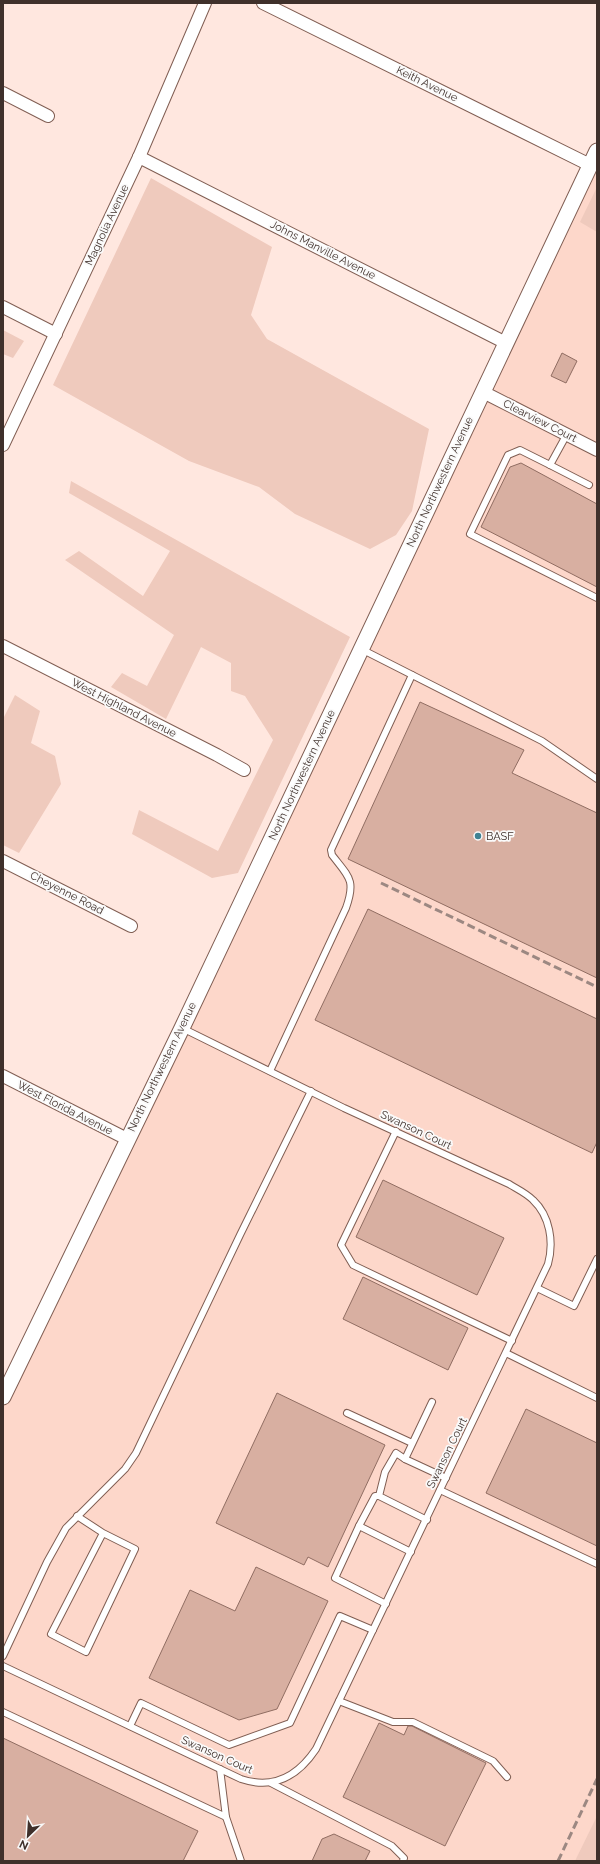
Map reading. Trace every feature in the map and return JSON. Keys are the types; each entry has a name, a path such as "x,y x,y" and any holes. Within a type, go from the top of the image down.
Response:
{"street":[{"name":"Magnolia Avenue","path":"4,440 56,334 139,157 205,3"},
{"name":"Keith Avenue","path":"263,3 590,165"},
{"path":"3,93 48,116"},
{"name":"North Northwestern Avenue","path":"3,1397 182,1028 597,151"},
{"name":"Johns Manville Avenue","path":"139,157 506,343"},
{"path":"3,307 56,334"},
{"name":"Clearview Court","path":"483,392 597,450"},
{"name":"West Highland Avenue","path":"3,646 244,770"},
{"name":"Cheyenne Road","path":"3,860 131,926"},
{"name":"West Florida Avenue","path":"3,1076 127,1139"}],"lane":[{"path":"550,465 567,434"},
{"path":"589,485 520,450 508,455 470,534 597,598"},
{"path":"361,649 542,741 597,779"},
{"path":"270,1071 352,893 350,880 332,855 331,850 412,675"},
{"name":"Swanson Court","path":"3,1666 220,1769 251,1782 271,1783 298,1771 308,1761 316,1749 537,1288 551,1255 550,1230 542,1212 534,1200 509,1184 396,1132 182,1028"},
{"path":"3,1656 47,1562 66,1528 125,1469 136,1453 240,1235 312,1091"},
{"path":"396,1132 341,1245 353,1265 512,1340"},
{"path":"537,1288 574,1306 597,1259"},
{"path":"506,1353 597,1398"},
{"path":"405,1459 432,1402"},
{"path":"347,1413 412,1443"},
{"path":"379,1496 385,1472 396,1453 405,1459 446,1478"},
{"path":"440,1490 597,1564"},
{"path":"386,1604 335,1578 359,1526 375,1496 379,1496 426,1520"},
{"path":"78,1516 103,1533 135,1549 86,1652 51,1634 103,1533"},
{"path":"359,1526 411,1552"},
{"path":"130,1726 142,1703 229,1745 290,1723 340,1616 373,1630"},
{"path":"339,1701 393,1722 413,1722 493,1761 507,1777"},
{"path":"3,1712 226,1817"},
{"path":"220,1769 226,1817 241,1861"},
{"path":"271,1783 392,1846 404,1858 403,1861"}],"shaded area":[{"path":"597,144 597,1861 3,1861 3,1391"},
{"path":"151,178 272,247 251,315 267,339 429,429 412,511 396,535 370,549 295,514 259,487 189,461 53,385"},
{"path":"597,187 597,232 580,222"},
{"path":"3,330 24,341 13,358 3,354"},
{"path":"71,481 350,637 238,873 212,878 132,834 139,810 218,851 273,740 245,696 231,691 231,663 201,647 166,719 111,687 122,673 147,686 174,635 65,560 79,551 143,596 170,551 69,493"},
{"path":"15,695 40,711 31,743 55,756 61,784 19,853 3,845 3,719"},
{"path":"597,1816 597,1861 575,1861"}],"building":[{"path":"562,353 577,361 566,383 551,376"},
{"path":"521,463 597,504 597,587 481,527 510,467"},
{"name":"BASF","path":"420,702 524,750 512,773 597,813 597,978 348,859"},
{"path":"368,909 597,1019 597,1142 592,1153 315,1020"},
{"path":"383,1180 504,1238 477,1295 356,1237"},
{"path":"363,1277 468,1328 448,1370 343,1319"},
{"path":"277,1393 385,1445 328,1567 308,1557 304,1565 216,1523"},
{"path":"526,1409 597,1443 597,1546 486,1493"},
{"path":"256,1567 328,1601 277,1709 239,1720 149,1678 190,1590 235,1611"},
{"path":"379,1723 404,1735 408,1726 412,1726 486,1763 445,1846 343,1797"},
{"path":"3,1738 198,1831 183,1861 3,1861"},
{"path":"334,1834 370,1851 365,1861 312,1861 322,1839"}],"railway":[{"path":"381,883 597,987"},
{"path":"558,1861 597,1779"}],"place":[{"name":"BASF","path":"478,836"}]}
